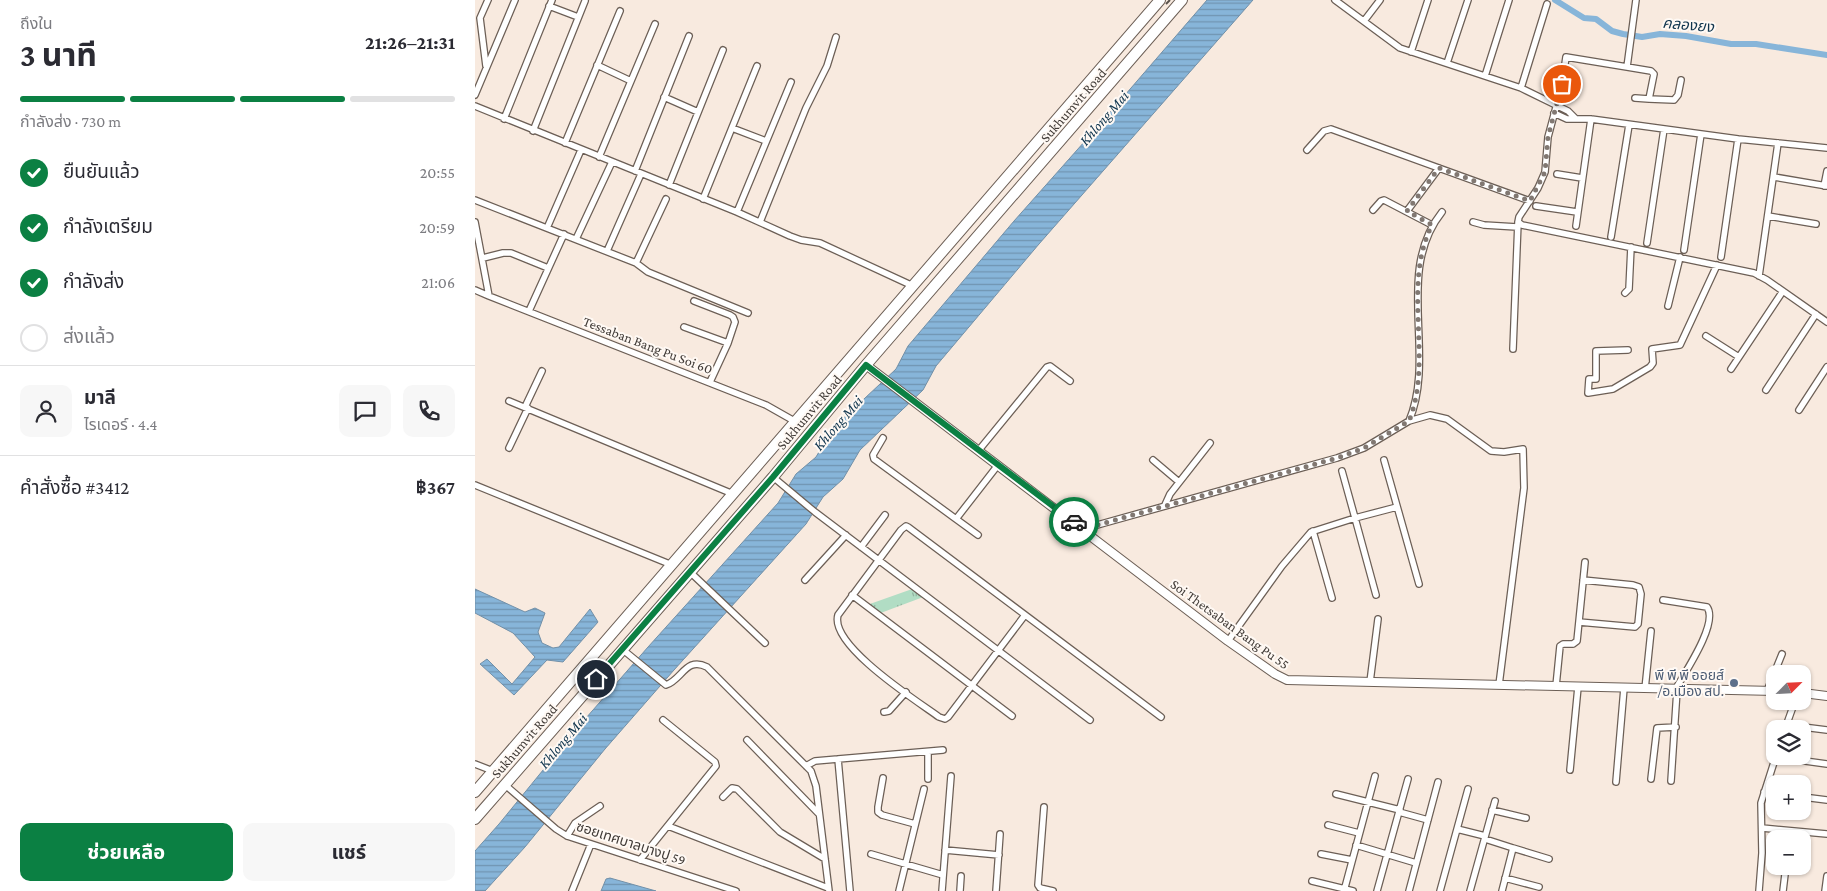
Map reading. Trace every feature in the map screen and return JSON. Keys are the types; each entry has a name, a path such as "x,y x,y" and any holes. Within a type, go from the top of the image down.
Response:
{"highway":[{"name":"Sukhumvit Road","path":"475,792 1160,0"},
{"name":"Sukhumvit Road","path":"475,819 773,477 866,365 1182,0"},
{"path":"978,211 991,222"}],"street":[{"path":"486,66 480,24 488,0"},
{"path":"475,95 515,0"},
{"path":"533,131 585,0"},
{"path":"1335,0 1395,45 1521,88 1568,110 1575,118"},
{"path":"1364,22 1380,0"},
{"path":"1411,52 1428,0"},
{"path":"1447,63 1468,0"},
{"path":"1485,76 1509,0"},
{"path":"1627,67 1636,0"},
{"path":"504,119 551,3 578,17"},
{"path":"1521,88 1547,4"},
{"path":"565,143 620,10"},
{"path":"599,157 655,24"},
{"path":"607,251 638,172 664,97 689,36"},
{"path":"760,222 806,108 827,66 836,37"},
{"path":"669,185 723,50"},
{"path":"1513,349 1519,217 1527,200 1545,172 1548,137 1567,57 1653,72 1649,99"},
{"path":"597,65 631,81"},
{"path":"703,199 757,66"},
{"path":"1635,98 1674,100 1678,95 1681,80"},
{"path":"737,212 791,82"},
{"path":"664,97 698,112"},
{"path":"475,106 737,212 801,240 827,246 913,286"},
{"path":"1554,113 1567,119 1591,119 1738,139 1827,148"},
{"path":"1575,226 1591,119"},
{"path":"1611,237 1629,125"},
{"path":"732,128 766,141"},
{"path":"1307,150 1324,131 1331,129 1527,200"},
{"path":"1647,243 1664,129"},
{"path":"1684,250 1701,134"},
{"path":"1721,256 1738,139"},
{"path":"1759,276 1778,143"},
{"path":"547,228 581,150"},
{"path":"577,239 612,162"},
{"path":"1407,211 1439,168"},
{"path":"1774,177 1826,186 1827,171"},
{"path":"1557,174 1582,178"},
{"path":"636,263 666,199"},
{"path":"475,200 636,263 648,272 748,313"},
{"path":"1373,210 1383,200 1432,225"},
{"path":"1537,206 1577,212"},
{"path":"1409,421 1416,402 1418,381 1419,262 1432,225 1442,212"},
{"path":"1768,216 1816,224"},
{"path":"475,222 489,296"},
{"path":"1473,222 1484,225 1522,225 1741,270 1759,276 1827,322"},
{"path":"529,311 564,234"},
{"path":"1625,293 1629,289 1631,247"},
{"path":"483,258 511,253 548,268"},
{"path":"1667,306 1680,257"},
{"path":"1628,350 1596,351 1596,379 1589,379 1588,393 1613,389 1650,367 1653,363 1653,349 1680,345 1717,265"},
{"name":"Tessaban Bang Pu Soi 60","path":"475,290 766,405 796,422"},
{"path":"1731,368 1783,291"},
{"path":"694,302 733,317 735,324 710,382"},
{"path":"1765,390 1815,314"},
{"path":"685,327 728,343"},
{"path":"1706,336 1739,357"},
{"name":"Soi Thetsaban Bang Pu 55","path":"866,365 1228,641 1275,674 1287,680 1766,691"},
{"path":"979,450 1047,367 1050,366 1071,380"},
{"path":"1799,410 1827,367"},
{"path":"509,448 542,371"},
{"path":"509,401 733,494"},
{"path":"1083,529 1352,453 1409,421 1421,416 1437,415 1465,431 1491,451 1504,452 1523,449 1525,488 1499,685"},
{"path":"883,438 873,455 874,458 978,535"},
{"path":"1165,506 1179,482 1210,442"},
{"path":"1153,460 1179,482"},
{"path":"1384,460 1419,584"},
{"path":"956,519 998,465"},
{"path":"1342,471 1376,595"},
{"path":"773,477 845,535 1090,720"},
{"path":"475,485 672,565"},
{"path":"1228,641 1282,566 1313,531 1397,507"},
{"path":"861,546 885,515"},
{"path":"1025,615 945,719 939,717 863,660 837,622 838,615 903,527 909,527 1161,717"},
{"path":"1313,531 1332,598"},
{"path":"805,580 845,535"},
{"path":"1556,686 1560,646 1563,644 1573,644 1577,641 1585,562"},
{"path":"690,572 765,643"},
{"path":"1579,622 1635,627 1638,624 1640,609 1641,594 1639,587 1583,580"},
{"path":"852,595 1012,716"},
{"path":"1663,600 1707,608 1710,611 1708,629 1676,690 1676,727 1671,781"},
{"path":"1369,682 1378,619"},
{"path":"1645,689 1651,631"},
{"path":"622,649 664,684 671,684 689,666 697,664 711,670 806,766 815,780 828,889 668,826"},
{"path":"1779,665 1782,654"},
{"path":"1570,770 1578,687"},
{"path":"1616,782 1624,688"},
{"path":"884,712 889,711 906,692"},
{"path":"1811,694 1827,696"},
{"path":"640,860 715,768 716,764 663,720"},
{"path":"1651,779 1657,728 1676,727"},
{"path":"1811,729 1827,730"},
{"path":"747,740 820,814"},
{"path":"806,766 815,761 943,750"},
{"path":"928,752 928,778"},
{"path":"838,759 850,891"},
{"path":"1811,762 1827,764"},
{"path":"475,764 493,771"},
{"path":"1759,891 1762,853 1761,811 1764,792 1773,765"},
{"path":"941,891 951,776"},
{"path":"1344,890 1375,776"},
{"path":"883,778 878,807 879,812 882,815 915,824"},
{"path":"1377,891 1408,779"},
{"path":"1409,891 1438,782"},
{"name":"ซอยเทศบาลบางปู 59","path":"504,784 555,829 567,836 736,891"},
{"path":"723,797 732,788 737,789 780,832 825,859"},
{"path":"899,891 924,789"},
{"path":"1440,891 1468,789"},
{"path":"1336,794 1428,820"},
{"path":"1811,798 1827,800"},
{"path":"1471,891 1495,801"},
{"path":"567,836 575,823 599,806"},
{"path":"1044,807 1038,885 1040,888 1053,891"},
{"path":"1492,810 1525,818"},
{"path":"1328,825 1359,833"},
{"path":"1457,828 1549,859"},
{"path":"1762,828 1827,834"},
{"path":"996,891 1000,834"},
{"path":"572,891 591,844"},
{"path":"1356,845 1416,863"},
{"path":"1502,891 1513,848"},
{"path":"945,850 999,855"},
{"path":"871,854 943,874"},
{"path":"1321,854 1352,860"},
{"path":"1783,891 1785,875"},
{"path":"960,891 961,876"},
{"path":"1825,891 1827,876"},
{"path":"1505,878 1539,887"},
{"path":"1312,881 1353,891"}],"green space":[{"path":"915,588 926,596 878,614 867,605"}],"water":[{"path":"1207,0 1253,0 1039,244 936,366 923,390 860,450 843,479 823,497 806,524 605,749 525,847 485,891 475,891 475,851 579,726 778,503 796,474 816,457 833,428 896,369 908,346 1014,221"},
{"path":"475,589 525,612 535,608 545,613 538,632 542,643 553,648 559,647 590,609 598,622 563,662 547,660 514,695 480,664 487,659 512,684 535,657 513,633 475,613"},
{"path":"610,878 656,891 601,891 606,879"}],"waterway":[{"name":"คลองยง","path":"1555,0 1584,18 1596,19 1612,31 1623,34 1642,37 1660,34 1686,36 1731,44 1756,44 1827,55"}],"railway":[{"path":"1166,4 1170,0"}],"way so far":[{"path":"1074,522 1083,529 1337,458 1364,448 1409,421 1416,402 1418,381 1419,262 1432,225 1407,211 1439,168 1530,201 1545,172 1550,125 1562,84"}],"place":[{"name":"พี พี พี ออยส์ /อ.เมือง สป.","path":"1734,683"}],"route":[{"path":"596,679 773,477 866,365 915,404 1074,522"}],"water label":[{"name":"Khlong Mai","path":"1104,118"},
{"name":"Khlong Mai","path":"838,423"},
{"name":"Khlong Mai","path":"563,741"}]}
